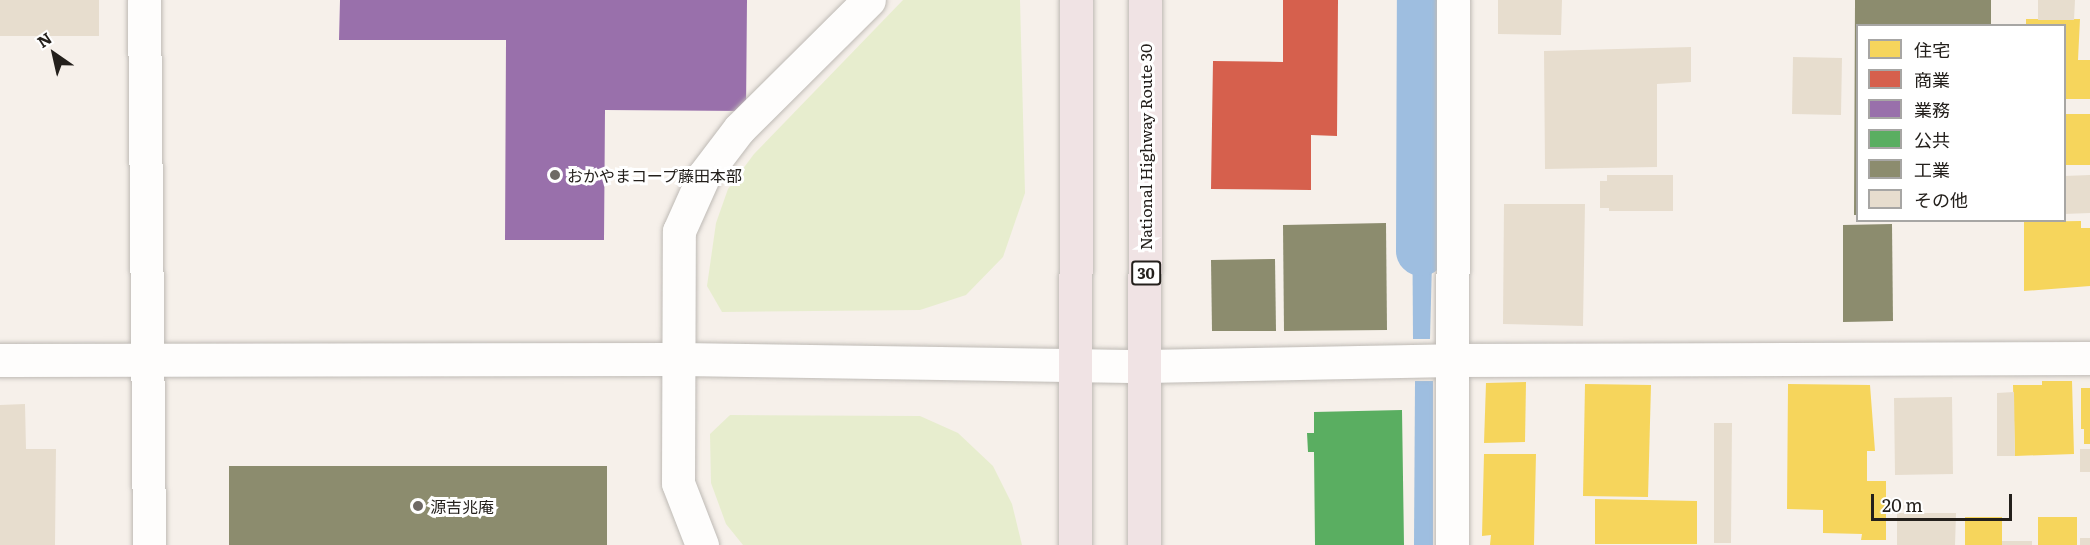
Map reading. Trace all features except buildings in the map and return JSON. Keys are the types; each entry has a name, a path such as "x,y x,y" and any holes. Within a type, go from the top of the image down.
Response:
{"highway":[{"path":"1075,545 1076,0"},
{"name":"National Highway Route 30","path":"1144,545 1145,0"}],"street":[{"path":"144,0 149,545"},
{"path":"702,545 678,483 681,359 679,231 704,175 739,129 869,0"},
{"path":"1452,545 1453,0"},
{"path":"0,360 681,359 1146,366 1452,360 2090,358"}],"green space":[{"path":"903,0 1020,0 1025,193 1003,257 966,295 920,310 722,312 707,286 716,223 728,189 754,154"},
{"path":"730,415 920,416 958,433 993,466 1012,504 1022,545 743,545 726,524 711,483 710,434"}],"water":[{"path":"1411,0 1433,0 1433,135 1411,135"},
{"path":"1428,181 1434,186 1430,339 1413,339 1412,182"},
{"path":"1415,381 1433,381 1433,545 1414,545"}],"waterway":[{"path":"1421,251 1422,0"}],"place":[{"name":"おかやまコープ藤田本部","path":"555,175"},
{"name":"源吉兆庵","path":"418,506"}]}
